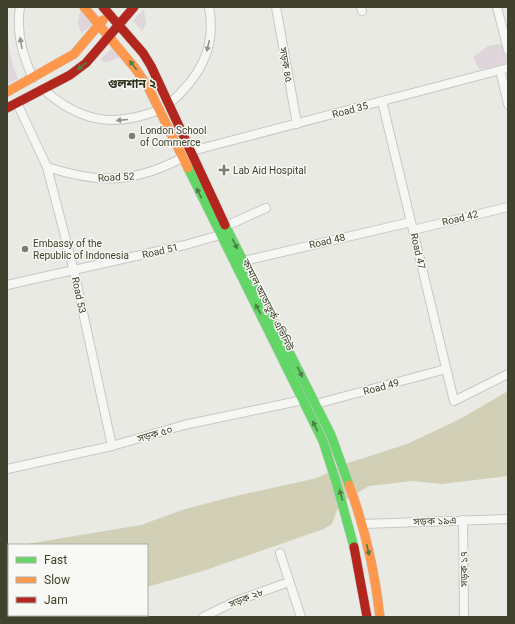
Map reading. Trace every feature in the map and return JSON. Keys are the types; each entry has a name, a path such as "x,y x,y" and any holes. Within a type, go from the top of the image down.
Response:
{"main road":[{"name":"কামাল আতাতুর্ক এভিনিউ","path":"84,7 141,76 323,441 354,499 362,524 377,587 380,617"},
{"path":"7,108 70,75 86,63 134,7"},
{"path":"7,92 74,54 98,25 108,9"},
{"name":"কামাল আতাতুর্ক এভিনিউ","path":"108,9 147,59 192,151 226,226 331,434 334,460 362,580 367,617"},
{"path":"304,403 316,404"}],"street":[{"path":"20,7 18,23 22,50 33,78"},
{"path":"169,104 191,83 206,56 211,26 209,7"},
{"name":"সড়ক ৪৫","path":"276,7 297,124"},
{"path":"497,7 508,50"},
{"name":"Road 35","path":"192,151 508,68"},
{"path":"500,70 508,104"},
{"path":"43,89 71,110 95,119 122,121 159,110"},
{"name":"Road 47","path":"382,101 454,401 508,374"},
{"name":"Road 53","path":"17,103 47,167 74,271 112,446"},
{"name":"Road 52","path":"47,167 79,177 117,178 140,176 161,169 182,158"},
{"name":"Road 42","path":"412,226 508,207"},
{"path":"226,226 266,208"},
{"name":"Road 48","path":"244,260 412,226"},
{"name":"Road 51","path":"7,285 185,245 220,235"},
{"name":"Road 49","path":"316,404 446,369"},
{"name":"সড়ক ৫০","path":"7,470 112,446 184,425 304,403"},
{"name":"সড়ক ১৯এ","path":"362,524 508,519"},
{"name":"সড়ক ১৭","path":"463,520 464,617"},
{"path":"280,553 302,617"},
{"name":"সড়ক ২৮","path":"203,617 236,601 289,582"}],"shaded area":[{"path":"144,9 146,24 142,31 133,21"},
{"path":"80,11 92,25 81,34 78,23"},
{"path":"8,38 12,64 18,79 7,84"},
{"path":"499,44 506,47 508,62 494,67 479,69 473,57 488,46"},
{"path":"112,48 120,57 104,62 101,59"},
{"path":"508,391 508,476 442,484 413,481 369,486 347,499 337,510 332,524 324,529 203,571 148,587 148,544 26,544 141,525 182,510 227,498 317,478 348,463 407,444 460,419"},
{"path":"8,548 8,616 43,616 7,617"}],"traffic: fast":[{"path":"188,168 323,441 354,547"},
{"path":"225,225 331,435 349,485"}],"traffic: slow":[{"path":"84,7 135,68 148,87 188,168"},
{"path":"7,92 74,54 103,20"},
{"path":"349,485 369,550 380,617"}],"traffic: jam":[{"path":"103,7 143,53 151,66 225,225"},
{"path":"7,108 70,75 86,63 134,7"},
{"path":"354,547 367,617"}],"place":[{"name":"London School of Commerce","path":"132,136"},
{"name":"Lab Aid Hospital","path":"224,170"},
{"name":"Embassy of the Republic of Indonesia","path":"25,249"}],"district":[{"name":"গুলশান ২","path":"132,84"}]}
